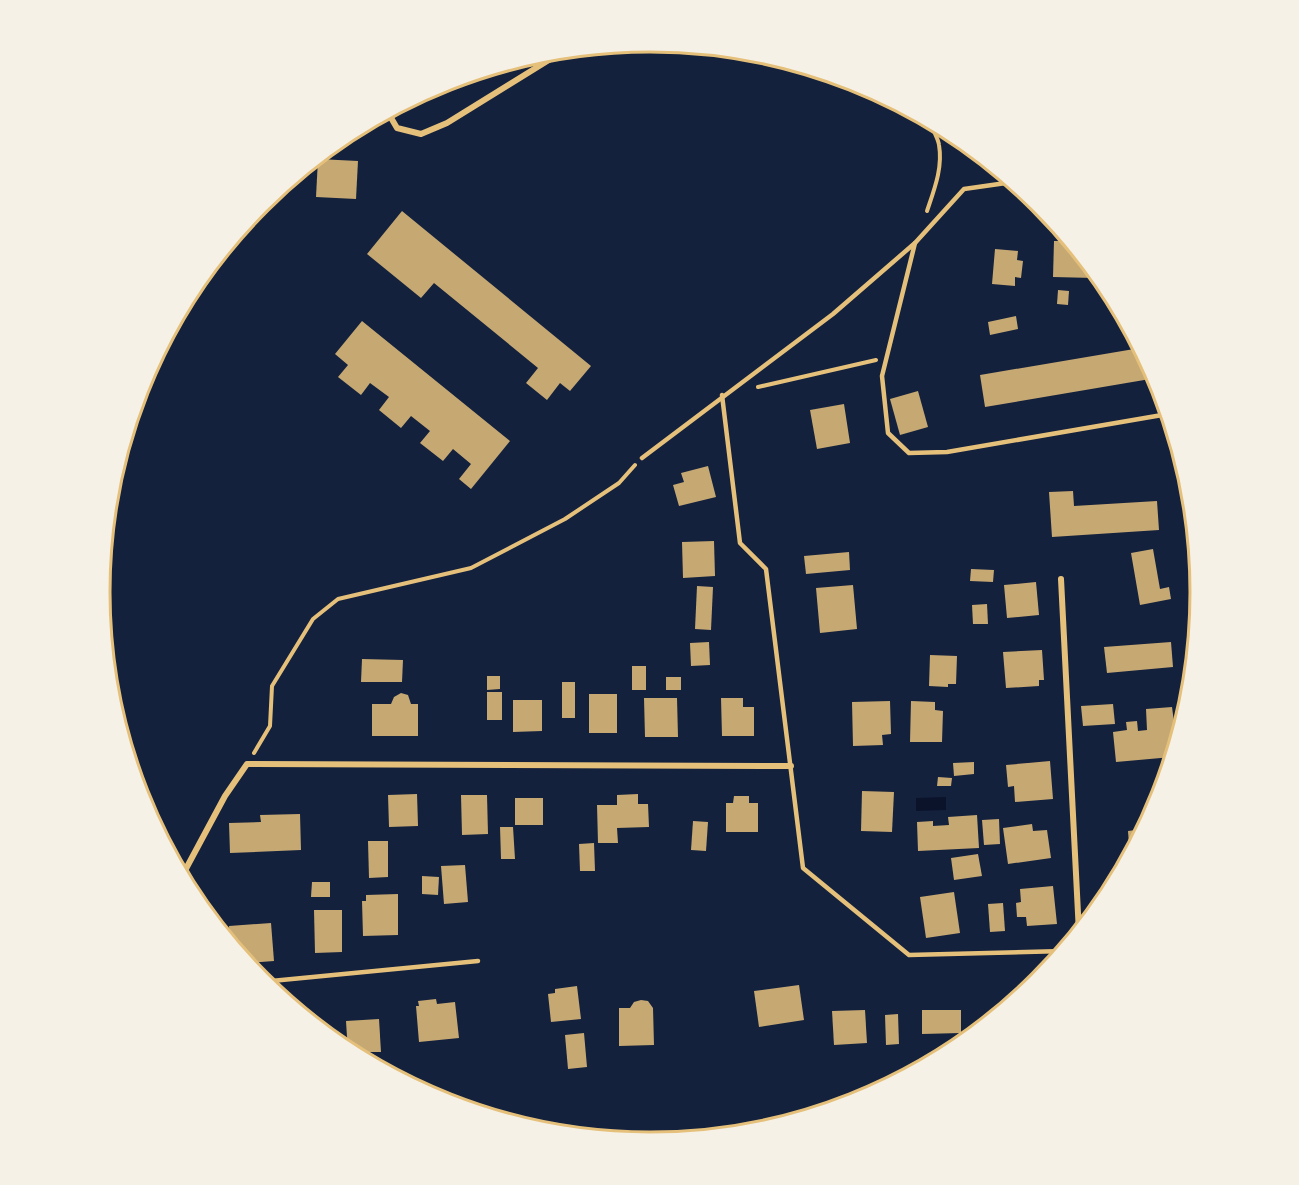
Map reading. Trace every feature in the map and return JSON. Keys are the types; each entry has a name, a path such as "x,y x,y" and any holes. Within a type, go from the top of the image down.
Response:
{"street":[{"path":"392,119 397,128 421,134 447,123 544,63"},
{"path":"1061,579 1078,920"},
{"path":"186,869 225,796 247,764 791,766"}],"lane":[{"path":"642,458 722,395 833,314 915,243 964,189 1002,184"},
{"path":"915,243 882,376 888,433 909,453 946,452 1160,415"},
{"path":"722,395 740,543 766,569 803,868 909,955 1053,951"},
{"path":"275,981 478,961"}],"path":[{"path":"926,214 936,185 940,161 936,135"},
{"path":"755,388 886,358"},
{"path":"247,764 270,726 272,686 313,619 338,599 471,568 565,519 619,483 642,458"}],"water":[{"path":"946,797 946,810 916,811 916,798"}],"building":[{"path":"327,159 358,161 356,199 316,197 318,167"},
{"path":"402,211 591,366 570,391 560,383 547,400 526,383 538,368 434,283 421,298 367,254"},
{"path":"1054,241 1059,241 1088,278 1053,277"},
{"path":"995,249 1018,251 1017,260 1023,261 1021,278 1015,277 1015,286 992,284"},
{"path":"1058,290 1069,291 1068,305 1057,304"},
{"path":"1016,316 1018,329 990,335 988,322"},
{"path":"362,321 510,441 471,489 459,479 471,464 453,449 443,461 420,443 430,431 411,416 401,428 379,410 389,397 370,383 361,395 338,377 348,365 335,354"},
{"path":"1131,349 1145,380 985,407 980,375"},
{"path":"918,391 928,427 900,435 890,399"},
{"path":"844,404 850,443 817,449 810,410"},
{"path":"708,466 716,497 679,506 673,485 684,482 681,473"},
{"path":"1073,491 1074,506 1157,501 1159,530 1052,537 1049,492"},
{"path":"714,541 715,576 683,578 682,542"},
{"path":"1153,549 1160,589 1169,587 1171,599 1140,605 1131,553"},
{"path":"849,552 850,570 806,574 804,556"},
{"path":"971,569 994,570 993,582 970,581"},
{"path":"1036,582 1039,615 1007,618 1004,585"},
{"path":"853,585 857,629 820,633 816,588"},
{"path":"697,586 713,587 711,630 695,629"},
{"path":"987,604 988,624 973,624 972,605"},
{"path":"709,642 710,665 691,666 690,643"},
{"path":"1171,642 1173,667 1107,673 1104,647"},
{"path":"1042,650 1044,680 1039,680 1039,686 1006,688 1003,652"},
{"path":"930,655 957,656 956,684 948,684 948,687 929,686"},
{"path":"362,659 403,660 402,682 361,682"},
{"path":"632,666 646,666 646,690 632,690"},
{"path":"487,676 500,676 500,689 487,690"},
{"path":"666,677 681,677 681,690 666,690"},
{"path":"562,682 575,682 575,718 562,718"},
{"path":"487,692 502,692 502,720 487,720"},
{"path":"401,693 408,695 411,704 418,704 418,736 372,736 372,704 391,704 394,697"},
{"path":"589,694 617,694 617,733 589,733"},
{"path":"644,698 677,698 678,737 645,737"},
{"path":"721,698 743,698 743,707 754,707 754,736 722,736"},
{"path":"513,700 542,700 542,731 513,732"},
{"path":"890,701 891,734 882,735 883,745 853,746 852,702"},
{"path":"911,701 935,702 935,710 943,711 942,742 910,742"},
{"path":"1113,704 1115,724 1083,726 1081,706"},
{"path":"1172,707 1174,720 1163,758 1116,762 1113,732 1127,730 1126,722 1137,721 1138,731 1147,730 1146,709"},
{"path":"1050,761 1053,799 1015,802 1014,786 1008,787 1006,765"},
{"path":"974,762 974,774 954,776 953,763"},
{"path":"938,777 952,778 951,786 937,786"},
{"path":"862,791 894,792 892,832 861,831"},
{"path":"417,794 418,826 389,827 388,795"},
{"path":"638,794 638,804 648,804 649,827 617,828 618,843 598,843 597,805 617,805 617,795"},
{"path":"461,795 487,795 488,834 462,835"},
{"path":"734,796 749,796 749,803 758,803 758,832 726,832 726,803 733,803"},
{"path":"515,798 543,798 543,825 515,825"},
{"path":"300,814 301,850 230,853 229,823 261,822 260,815"},
{"path":"977,815 979,848 918,851 917,822 933,821 933,826 949,825 948,817"},
{"path":"999,819 1000,844 984,845 982,820"},
{"path":"693,821 708,822 706,851 691,850"},
{"path":"1032,824 1033,831 1047,830 1051,858 1008,864 1003,828"},
{"path":"500,827 513,827 515,859 501,859"},
{"path":"1134,830 1129,841 1128,831"},
{"path":"368,841 388,841 388,877 369,878"},
{"path":"594,843 595,871 580,871 579,844"},
{"path":"978,854 982,876 954,880 951,858"},
{"path":"465,865 468,902 444,904 441,866"},
{"path":"422,876 439,877 438,895 422,894"},
{"path":"312,882 330,882 330,897 311,897"},
{"path":"1053,886 1057,924 1027,926 1026,917 1017,917 1016,903 1021,902 1020,889"},
{"path":"954,892 960,933 926,938 920,897"},
{"path":"398,894 398,935 363,936 362,901 366,901 366,895"},
{"path":"1003,903 1005,931 990,932 988,904"},
{"path":"314,910 342,910 342,952 315,953"},
{"path":"271,923 274,961 257,962 229,931 229,926"},
{"path":"799,985 804,1020 759,1027 754,991"},
{"path":"577,986 581,1019 551,1022 548,994 555,993 555,989"},
{"path":"436,999 437,1004 455,1002 459,1038 419,1042 416,1006 419,1006 418,1001"},
{"path":"648,1001 653,1008 654,1045 619,1046 619,1008 630,1008 634,1002"},
{"path":"865,1010 867,1043 834,1045 832,1011"},
{"path":"922,1010 961,1010 961,1033 922,1034"},
{"path":"898,1014 899,1044 886,1045 885,1015"},
{"path":"379,1019 381,1052 366,1052 347,1040 346,1021"},
{"path":"584,1033 587,1067 568,1069 565,1035"}]}
